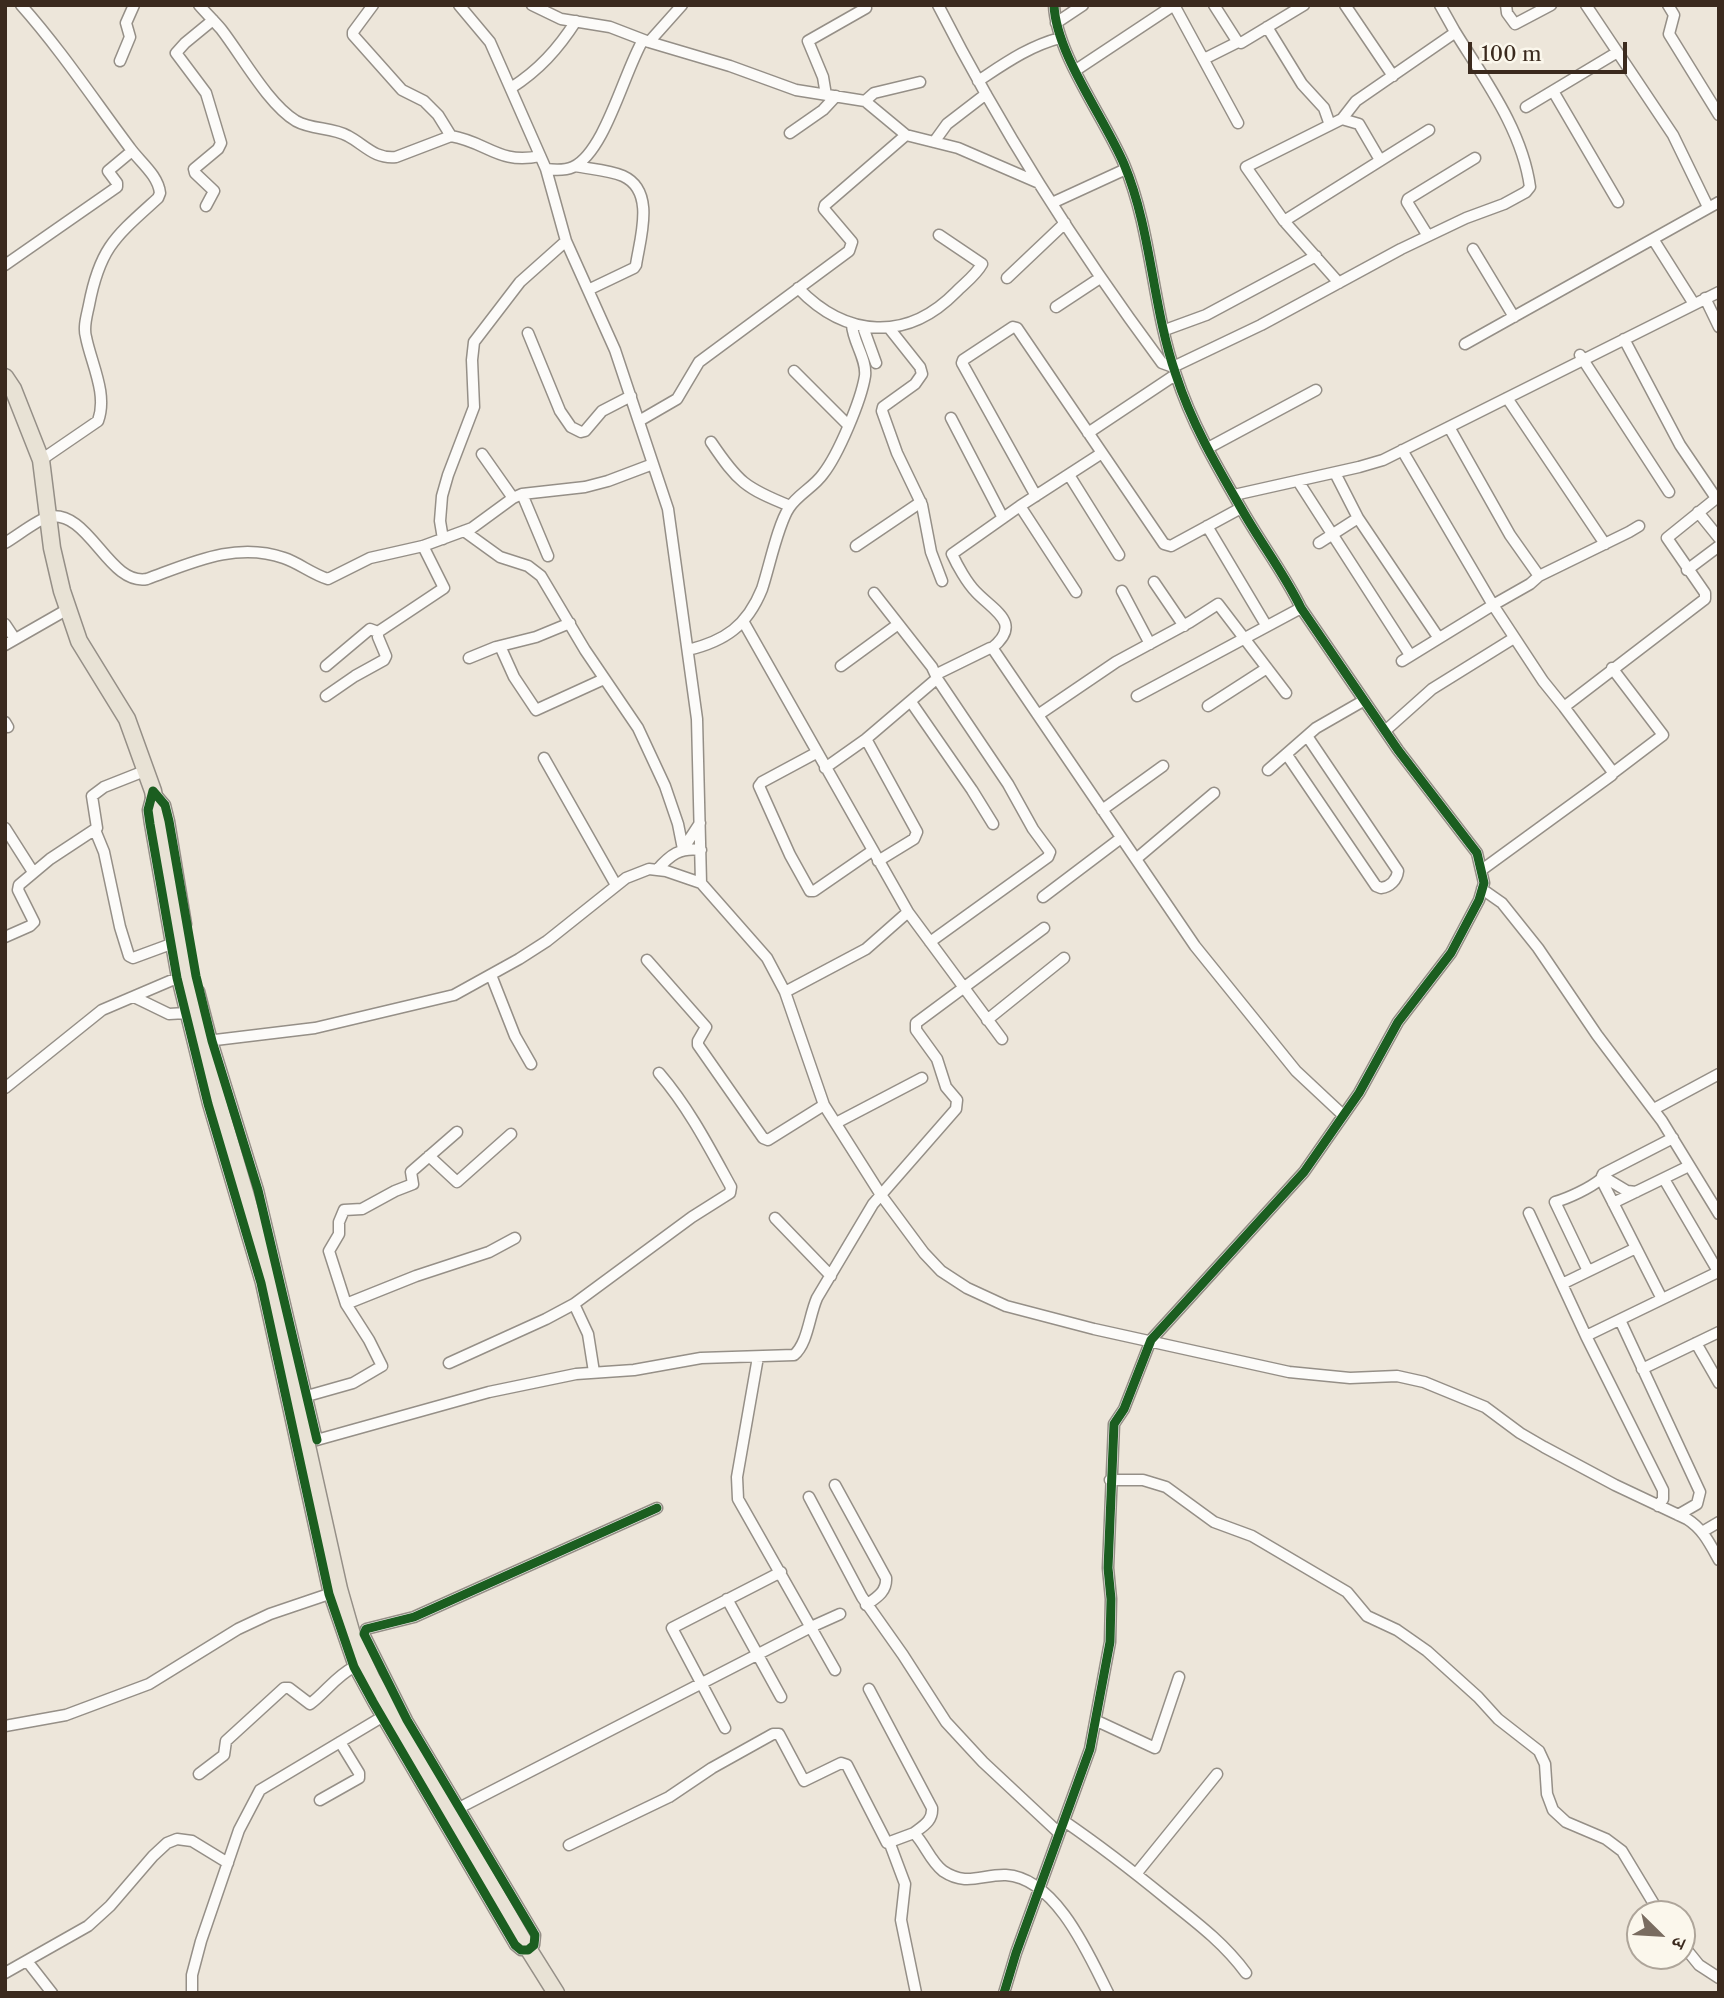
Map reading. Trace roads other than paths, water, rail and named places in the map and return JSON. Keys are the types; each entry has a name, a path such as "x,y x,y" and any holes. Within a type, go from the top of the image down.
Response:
{"main road":[{"path":"5,377 13,389 41,460 52,548 79,641 127,719 153,791 207,1064 268,1271 339,1588 354,1638 372,1679 526,1946 556,1993"}],"street":[{"path":"21,5 48,35 155,178 160,192 158,198 118,234 108,247 94,282 85,330 98,378 100,415 94,426 41,460"},
{"path":"120,61 130,37 127,23 134,5"},
{"path":"199,5 277,104 300,123 346,134 375,155 386,158 396,157 451,136"},
{"path":"373,5 353,35 402,90 424,101 438,115 451,136 508,158 526,159 540,156"},
{"path":"460,5 490,42 540,156 566,241 615,350 668,509 697,719 701,883"},
{"path":"532,5 561,19 610,27 796,90 865,101 906,135 958,148 1040,183"},
{"path":"545,169 567,170 583,160 607,124 625,76 646,41 682,5"},
{"path":"939,5 978,81 1100,278 1162,363 1174,371"},
{"path":"1004,1993 1090,1749 1097,1721 1110,1642 1111,1599 1108,1568 1114,1424 1124,1409 1151,1340 1304,1172 1359,1093 1398,1022 1451,953 1482,889 1483,869 1478,853 1363,701 1301,608 1194,423 1174,371 1135,198 1126,170 1060,38 1054,5"},
{"path":"1056,23 1083,5"},
{"path":"1076,70 1174,5 1238,123"},
{"path":"1214,5 1238,42"},
{"path":"1204,59 1243,42 1304,5"},
{"path":"1345,5 1392,76"},
{"path":"1088,433 1174,371 1428,236 1526,192 1530,187 1529,174 1507,117 1440,5"},
{"path":"1506,5 1507,13 1515,24 1550,5"},
{"path":"1586,5 1673,135 1708,207"},
{"path":"1668,5 1674,15 1670,34 1719,115"},
{"path":"831,96 808,41 866,8"},
{"path":"206,206 214,191 194,169 218,149 221,143 206,93 176,53 213,20"},
{"path":"511,88 546,61 576,21"},
{"path":"1267,27 1301,84 1324,108 1330,125"},
{"path":"1339,284 1284,221 1246,167 1342,119 1356,101 1449,38 1454,30"},
{"path":"978,81 1018,55 1060,38"},
{"path":"1526,107 1616,53"},
{"path":"865,101 874,93 920,82"},
{"path":"1553,91 1618,202"},
{"path":"934,142 947,124 986,94"},
{"path":"790,133 823,110 831,96"},
{"path":"1342,119 1359,124 1380,160"},
{"path":"1284,221 1429,130"},
{"path":"639,421 674,402 699,362 849,251 853,245 824,209 825,205 906,135"},
{"path":"5,265 117,187 108,171 132,150"},
{"path":"1428,236 1407,202 1408,199 1475,158"},
{"path":"575,166 625,177 642,196 642,224 635,268 588,290"},
{"path":"1052,203 1126,170"},
{"path":"1465,344 1719,202"},
{"path":"1007,278 1065,223"},
{"path":"798,288 815,303 852,325 889,328 905,326 924,318 943,305 980,268 981,261 939,235"},
{"path":"1653,239 1694,304"},
{"path":"443,539 440,521 442,496 474,407 474,342 520,282 566,241"},
{"path":"1473,250 1514,317"},
{"path":"1165,330 1206,315 1316,256"},
{"path":"1056,307 1100,278"},
{"path":"1234,495 1382,460 1507,398 1582,357 1719,292"},
{"path":"1705,299 1719,327"},
{"path":"688,650 721,640 743,621 758,600 790,506 822,477 832,461 865,377 852,325"},
{"path":"863,327 876,363"},
{"path":"1036,496 962,362 1013,327 1017,328 1164,544 1171,546 1241,508"},
{"path":"889,328 922,372 915,384 882,409 897,453 921,502 935,566 942,581"},
{"path":"528,333 560,411 571,427 585,431 601,411 631,396"},
{"path":"1564,707 1705,599 1704,593 1667,538 1718,497 1680,445 1624,339"},
{"path":"1582,357 1669,492"},
{"path":"794,371 848,425"},
{"path":"1208,448 1316,390"},
{"path":"1507,398 1605,544"},
{"path":"951,418 1003,518"},
{"path":"1449,427 1510,534 1539,576"},
{"path":"711,442 735,476 760,494 790,506"},
{"path":"1402,450 1514,638 1613,773"},
{"path":"825,768 866,739 938,677 1002,640 1005,634 1004,621 991,605 974,591 952,555 1020,506 1102,453"},
{"path":"482,454 518,496 548,556"},
{"path":"5,543 48,517 65,518 76,523 110,561 136,579 142,580 222,553 235,552 284,557 328,579 370,558 423,546 464,531 485,520 518,496 585,487 653,464"},
{"path":"1335,473 1359,518 1438,637"},
{"path":"1069,475 1119,555"},
{"path":"1298,481 1333,534 1406,658 1539,576 1639,526"},
{"path":"856,546 921,502"},
{"path":"1020,506 1076,592"},
{"path":"1698,512 1719,538"},
{"path":"1319,543 1359,518"},
{"path":"1207,526 1266,625"},
{"path":"464,531 500,558 535,569 556,597 604,679 638,728 653,757 678,824 683,849"},
{"path":"326,696 386,658 377,638 378,632 444,588 423,546"},
{"path":"1687,570 1719,546"},
{"path":"1153,582 1184,626"},
{"path":"1122,591 1150,644"},
{"path":"874,593 938,677 1050,854 930,942"},
{"path":"1038,715 1116,662 1184,626 1218,604 1286,693"},
{"path":"1137,696 1301,608"},
{"path":"5,645 68,609"},
{"path":"743,621 908,912 1002,1039"},
{"path":"470,658 500,646 536,638 570,623"},
{"path":"5,624 15,639"},
{"path":"841,666 897,625"},
{"path":"326,666 370,629 378,632"},
{"path":"1385,731 1432,689 1514,638"},
{"path":"500,646 514,677 536,710 604,679"},
{"path":"992,648 1195,946 1284,1058 1343,1115"},
{"path":"1208,706 1267,668"},
{"path":"1483,869 1610,778 1663,735 1612,668"},
{"path":"1268,771 1324,722 1363,701"},
{"path":"911,702 993,824"},
{"path":"1287,755 1376,886 1381,888 1390,885 1397,877 1398,871 1307,736"},
{"path":"866,739 917,832 914,839 878,861"},
{"path":"816,753 759,786 790,855 810,891 814,891 872,851"},
{"path":"544,758 615,885"},
{"path":"1102,810 1163,765"},
{"path":"5,937 34,922 18,890 33,872 98,826 92,796 104,787 147,770"},
{"path":"153,791 148,810 177,978 208,1104 261,1283 330,1594 354,1667 517,1949 536,1942 535,1935 407,1720 364,1637 366,1629 415,1617 657,1508"},
{"path":"153,791 165,805 196,976 212,1041 258,1190 317,1440"},
{"path":"1136,859 1214,793"},
{"path":"657,870 668,857 683,849 700,823"},
{"path":"5,828 33,872"},
{"path":"95,830 104,852 129,956 132,958 171,944"},
{"path":"1043,897 1121,838"},
{"path":"683,849 701,850"},
{"path":"192,1040 212,1041 315,1028 454,995 547,941 626,878 649,869 701,883 766,958 785,992 824,1105 881,1195 924,1253 941,1271 967,1288 1006,1306 1094,1329 1289,1372 1331,1377 1397,1376 1424,1382 1485,1407 1544,1447 1696,1525 1719,1560"},
{"path":"1482,889 1502,903 1538,948 1597,1035 1654,1109 1719,1214"},
{"path":"785,992 866,949 908,912"},
{"path":"298,1444 489,1392 576,1374 634,1370 701,1358 790,1357 798,1352 811,1312 865,1217 956,1109 957,1100 946,1087 937,1059 915,1026 1044,928"},
{"path":"986,1020 1064,958"},
{"path":"647,960 706,1027 698,1045 763,1138 768,1140 824,1105"},
{"path":"491,975 515,1037 531,1064"},
{"path":"5,1087 102,1010 177,978"},
{"path":"134,997 169,1014 186,1013"},
{"path":"449,1363 546,1320 574,1304 731,1191 700,1130 659,1073"},
{"path":"1654,1109 1719,1074"},
{"path":"836,1123 922,1078"},
{"path":"307,1396 342,1388 382,1366 346,1304 329,1251 340,1234 344,1210 362,1209 413,1184 410,1173 457,1132"},
{"path":"429,1156 457,1182 511,1134"},
{"path":"1588,1271 1555,1202 1591,1188 1602,1178 1673,1138"},
{"path":"1613,1203 1689,1166"},
{"path":"1602,1178 1627,1191 1636,1192"},
{"path":"1602,1178 1662,1299"},
{"path":"1586,1336 1718,1273 1664,1179"},
{"path":"1529,1213 1586,1336 1663,1490 1663,1499 1658,1506"},
{"path":"775,1218 831,1276"},
{"path":"346,1304 416,1276 489,1252 514,1238"},
{"path":"1562,1284 1636,1248"},
{"path":"574,1304 589,1335 594,1372"},
{"path":"1620,1320 1700,1492 1696,1504 1678,1516"},
{"path":"1642,1369 1719,1332"},
{"path":"1696,1343 1719,1382"},
{"path":"758,1357 737,1477 738,1499 835,1670"},
{"path":"1110,1480 1143,1480 1166,1487 1214,1522 1252,1536 1347,1592 1367,1616 1397,1630 1427,1651 1499,1719 1539,1751 1545,1764 1547,1794 1553,1810 1566,1822 1606,1839 1622,1851 1652,1900"},
{"path":"835,1485 886,1578 881,1594 866,1605"},
{"path":"809,1497 866,1605 903,1655 946,1722 983,1762 1059,1833"},
{"path":"1702,1532 1719,1522"},
{"path":"725,1728 672,1628 781,1573"},
{"path":"5,1726 66,1715 149,1684 238,1629 270,1614 330,1594"},
{"path":"727,1600 781,1697"},
{"path":"459,1808 840,1614"},
{"path":"199,1774 224,1755 226,1741 284,1688 289,1688 310,1704 341,1674 354,1667"},
{"path":"1097,1721 1155,1748 1180,1677"},
{"path":"869,1689 933,1814 928,1823 914,1833 890,1844"},
{"path":"192,1993 192,1975 201,1941 239,1830 260,1790 382,1717"},
{"path":"569,1845 669,1797 712,1768 776,1734 780,1735 804,1781 841,1763 847,1765 886,1842 890,1844 905,1884 901,1920 916,1993"},
{"path":"320,1800 359,1778 359,1773 340,1742"},
{"path":"1136,1874 1217,1774"},
{"path":"1064,1821 1136,1874 1218,1941 1245,1973"},
{"path":"914,1833 936,1865 949,1874 973,1880 1006,1875 1017,1877 1039,1889 1068,1921 1108,1993"},
{"path":"5,1973 88,1926 110,1906 167,1843 177,1839 192,1841 228,1863"},
{"path":"27,1961 52,1993"},
{"path":"1696,1961 1719,1978"}]}
